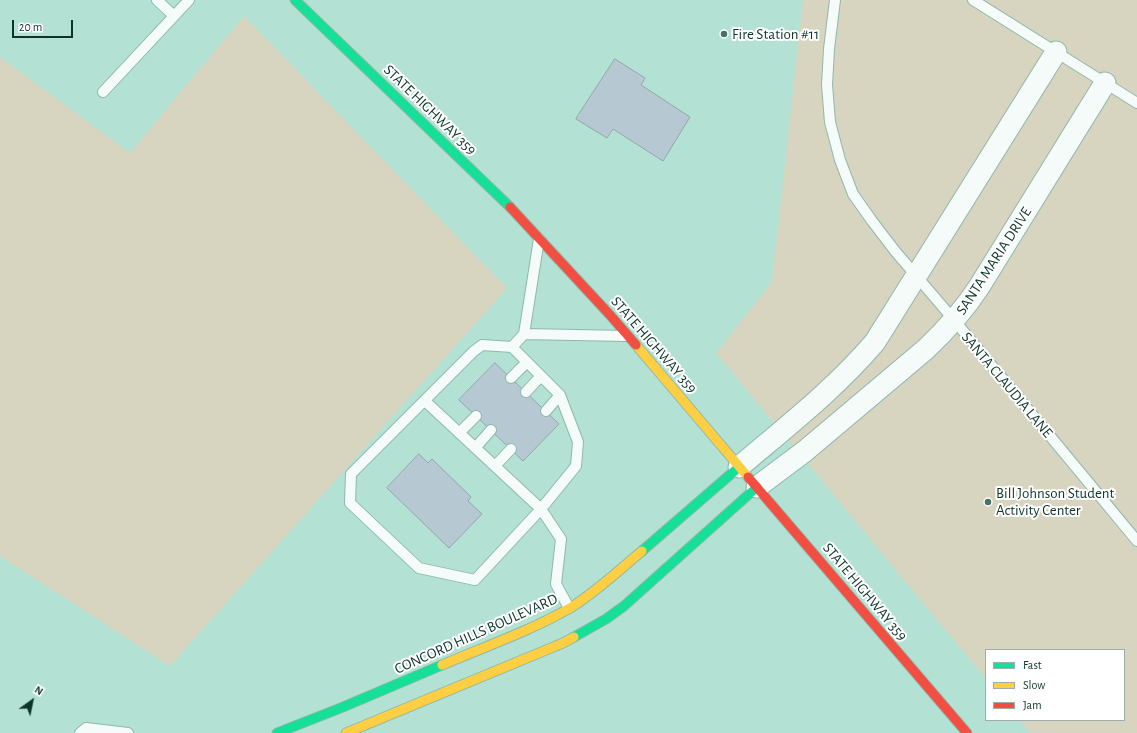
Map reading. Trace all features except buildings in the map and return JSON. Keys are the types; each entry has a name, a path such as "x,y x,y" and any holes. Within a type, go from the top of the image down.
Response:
{"street":[{"name":"STATE HIGHWAY 359","path":"295,0 503,201 628,336 967,733"},
{"path":"739,467 836,384 875,342 1056,52"},
{"name":"SANTA MARIA DRIVE","path":"757,487 805,451 926,349 965,308 979,288 1105,83"},
{"name":"CONCORD HILLS BOULEVARD","path":"277,733 343,707 571,611 598,590 739,467"},
{"path":"343,707 351,732 563,643 583,628 606,619 624,606 757,487"}],"lane":[{"path":"157,0 174,16"},
{"path":"103,92 189,0"},
{"name":"SANTA CLAUDIA LANE","path":"835,0 829,49 827,85 830,122 840,160 854,194 876,227 1137,542"},
{"path":"973,0 1137,103"},
{"path":"512,347 524,334 539,239"},
{"path":"524,334 628,336"},
{"path":"482,345 512,347 527,362 560,395 578,442 576,466 541,509 475,580 419,568 350,503 351,474 474,351 482,345"},
{"path":"511,378 527,362"},
{"path":"526,392 541,376"},
{"path":"546,411 560,395"},
{"path":"424,401 541,509 561,539 556,584 571,611"},
{"path":"459,433 476,416"},
{"path":"475,448 491,430"},
{"path":"495,466 511,449"},
{"path":"80,733 86,728 128,733"}],"shaded area":[{"name":"Bill Johnson Student Activity Center","path":"803,0 1137,0 1137,733 1030,733 1021,721 1125,721 1125,649 985,649 985,678 716,353 772,282"},
{"path":"244,16 507,288 170,666 0,556 0,57 130,153"}],"traffic: fast":[{"path":"295,0 510,207"},
{"path":"642,551 739,467"},
{"path":"574,637 606,619 624,606 757,487"},
{"path":"277,733 442,665"}],"traffic: slow":[{"path":"636,345 748,477"},
{"path":"442,665 523,631 570,608 598,588 642,551"},
{"path":"346,733 563,643 574,637"}],"traffic: jam":[{"path":"510,207 636,345"},
{"path":"748,477 967,733"}],"place":[{"name":"Fire Station #11","path":"724,34"},
{"name":"Bill Johnson Student Activity Center","path":"988,502"}]}
